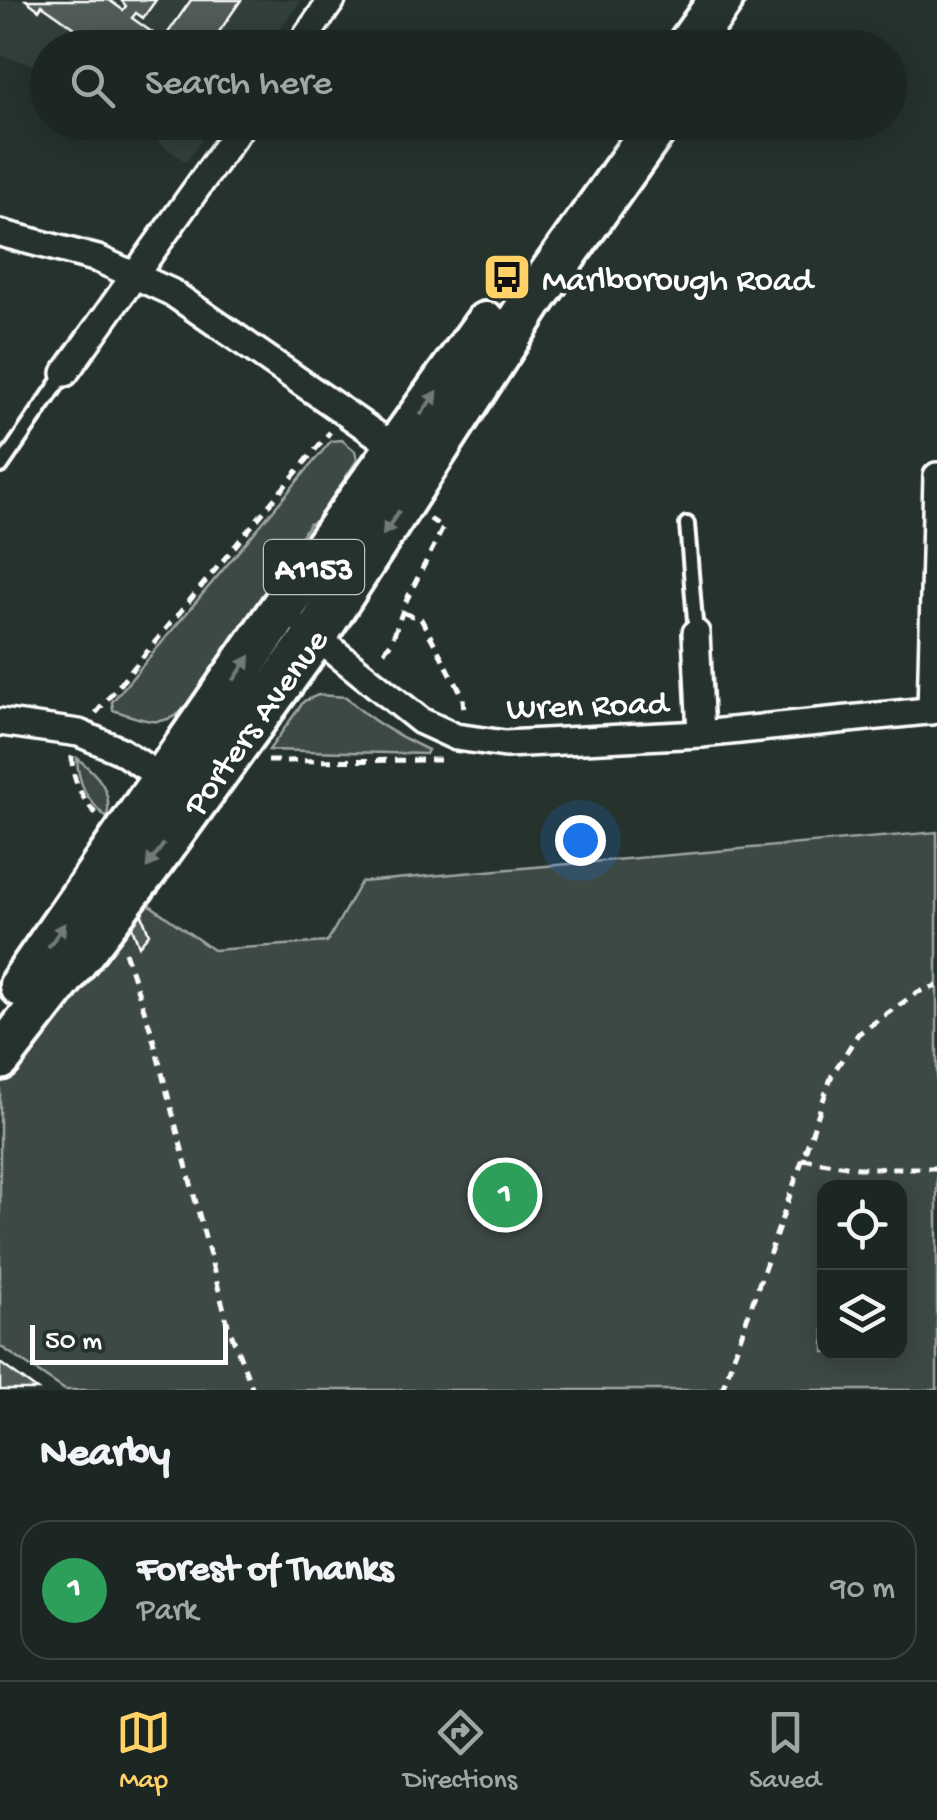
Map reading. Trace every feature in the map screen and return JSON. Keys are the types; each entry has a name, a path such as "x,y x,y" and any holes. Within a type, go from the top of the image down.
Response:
{"main road":[{"path":"700,30 721,0"},
{"path":"725,30 746,0"},
{"name":"Porters Avenue","path":"0,1058 181,790 280,611 619,140"},
{"name":"Porters Avenue","path":"0,1014 181,790 316,636 534,298 646,140"}],"street":[{"path":"311,30 332,0"},
{"path":"65,374 231,140"},
{"path":"0,233 98,259 136,275 202,313 396,448"},
{"path":"934,711 937,476"},
{"name":"Wren Road","path":"280,611 421,721 456,737 505,744 701,734 934,711"},
{"path":"696,633 701,734"},
{"path":"0,722 79,733 119,750 181,790"}],"lane":[{"path":"1,466 65,374"},
{"path":"687,524 696,633"}],"path":[{"path":"96,713 335,426"},
{"path":"384,651 442,528 422,514"},
{"path":"255,762 445,760 464,722 463,696 420,619 404,613"},
{"path":"73,753 72,764 83,798 107,824"},
{"path":"123,946 152,1030 228,1325 253,1390"},
{"path":"722,1390 832,1075 858,1034 918,992 937,986"},
{"path":"802,1159 860,1168 937,1168"}],"shaded area":[{"path":"0,0 301,0 279,30 30,30 30,64 0,55"},
{"path":"156,140 202,140 186,162"},
{"path":"342,440 355,451 357,460 182,711 157,721 113,710 112,702 331,441"},
{"path":"318,695 346,697 384,727 428,750 426,754 269,750 304,701"},
{"path":"77,758 106,791 107,818 85,792"},
{"path":"937,832 937,1390 65,1390 0,1346 0,1080 30,1039 144,901 213,950 327,942 361,882"}],"building":[{"path":"26,0 109,0 123,10 126,6 121,0 156,0 143,18 136,13 132,18 149,30 74,30 42,5 39,10"},
{"path":"191,0 241,0 220,30 170,30"},
{"path":"139,907 149,934 139,946 129,919"},
{"path":"0,1363 37,1390 0,1390"}],"place":[{"name":"Marlborough Road","path":"507,277"},
{"name":"Forest of Thanks","path":"505,1195"}]}
